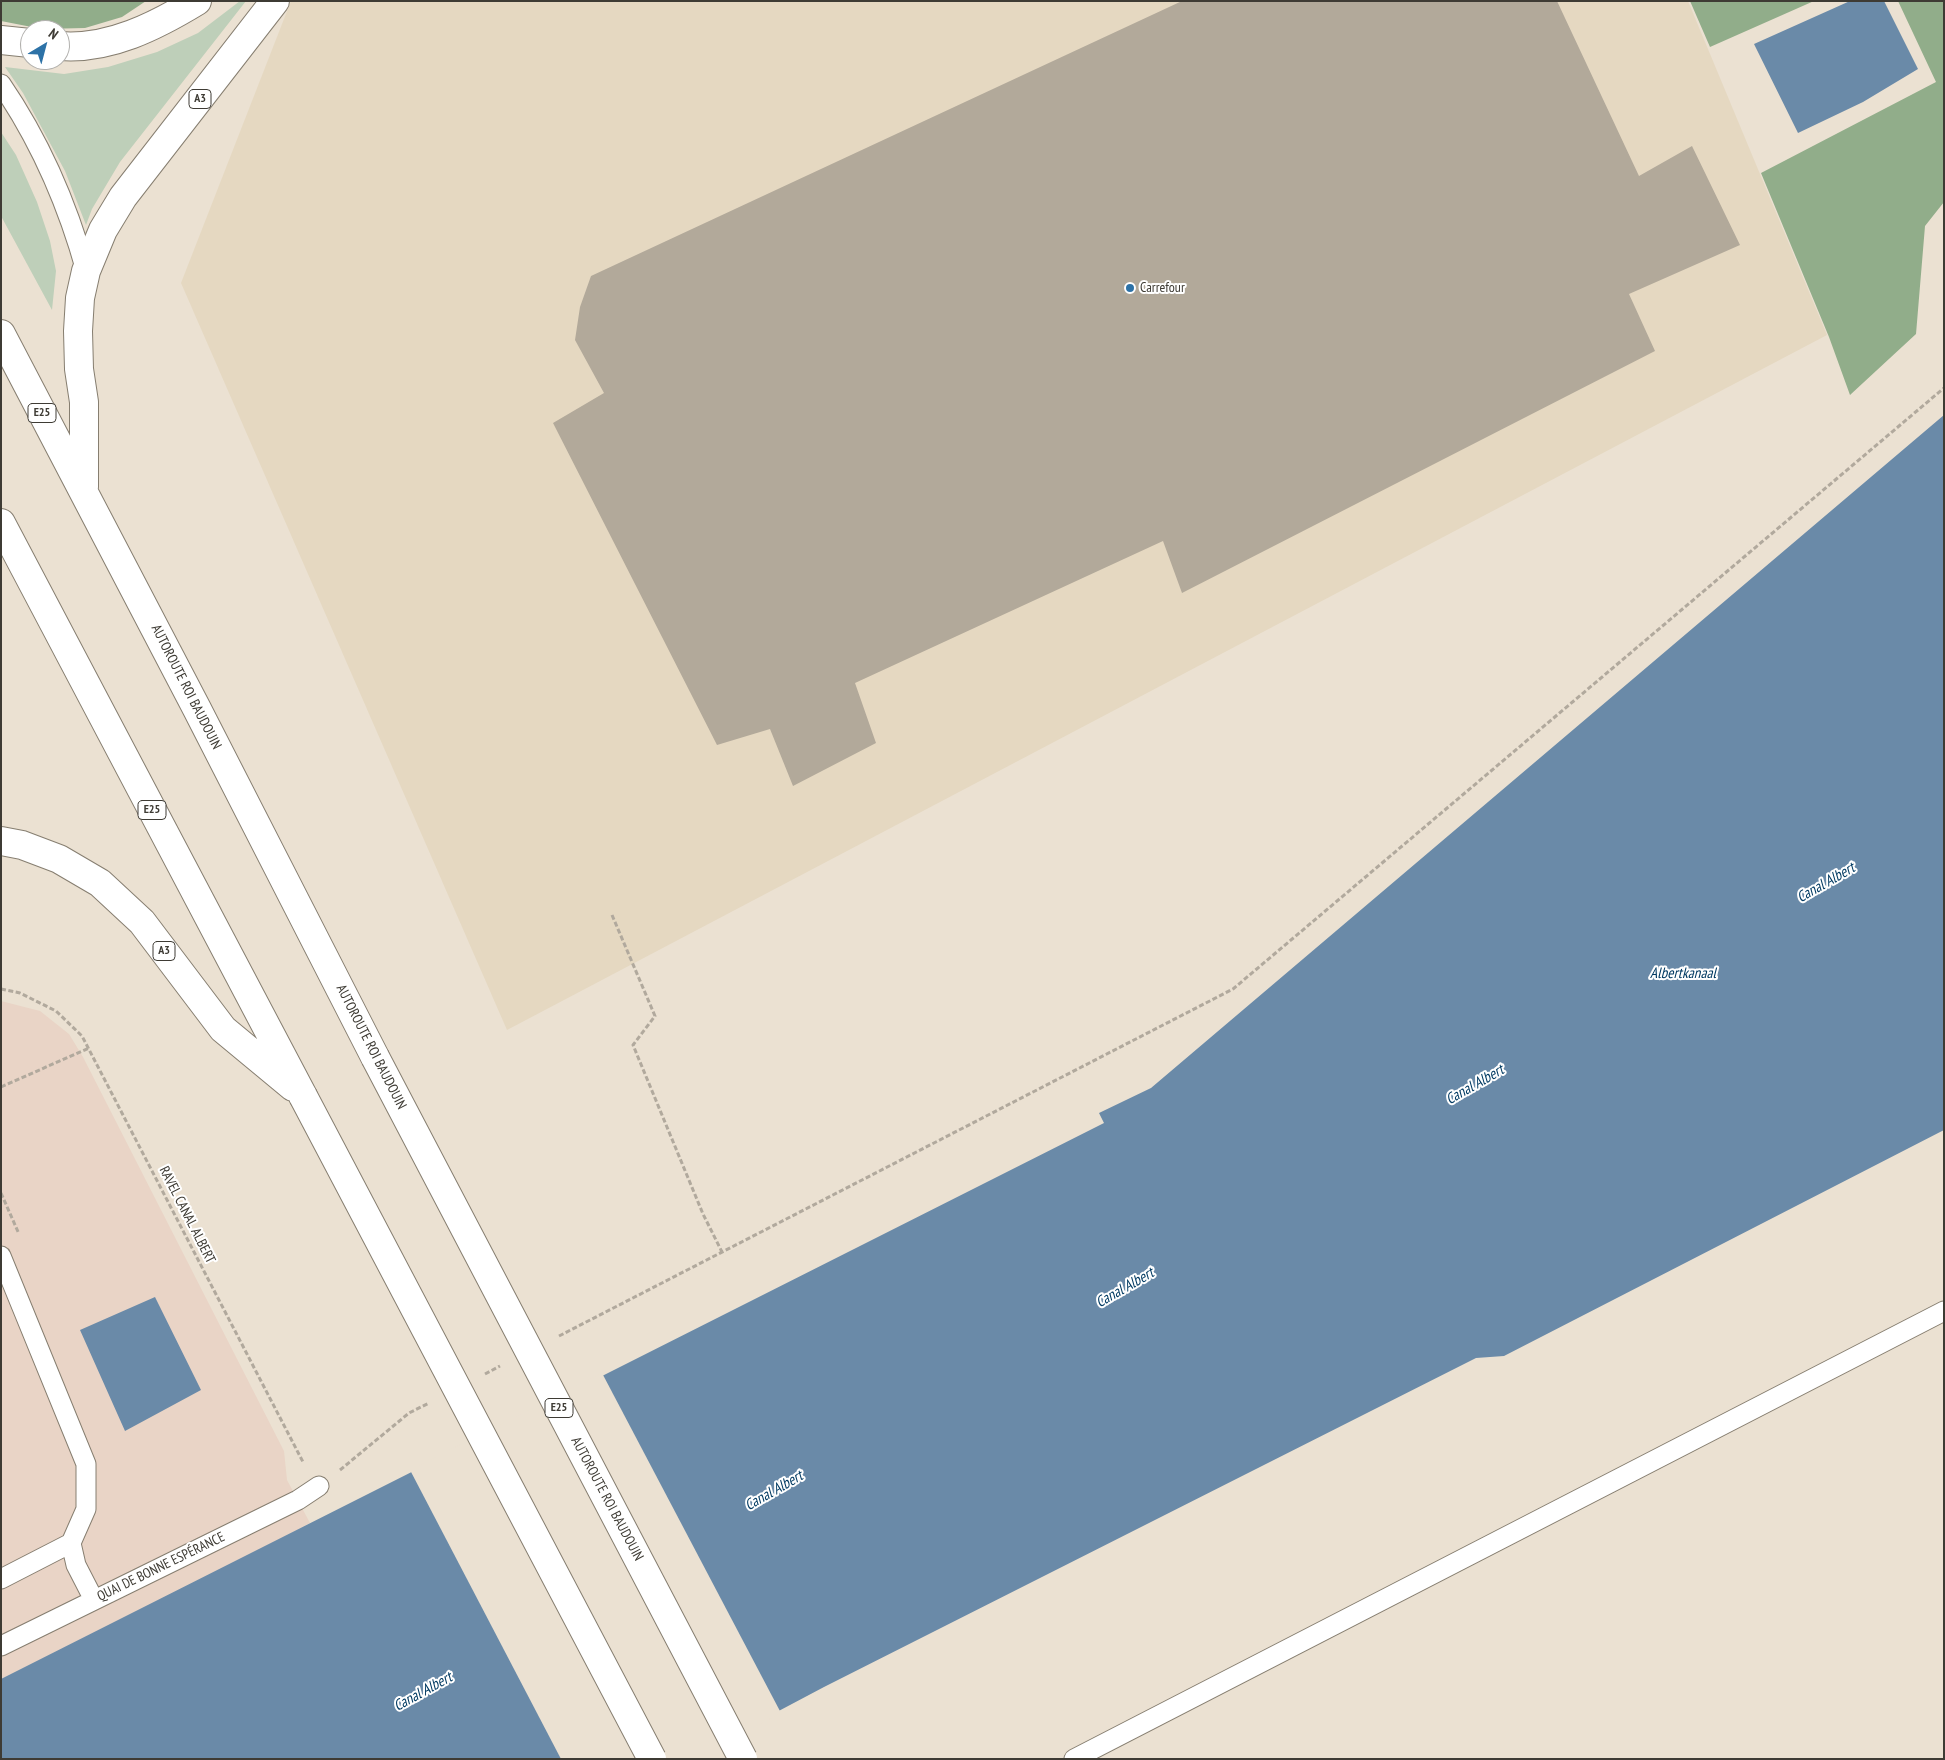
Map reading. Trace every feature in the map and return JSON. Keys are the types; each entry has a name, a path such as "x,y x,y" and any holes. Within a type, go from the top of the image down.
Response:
{"highway":[{"path":"70,47 112,42 152,26 197,1"},
{"name":"A3","path":"84,491 84,402 79,369 78,332 80,298 86,271 103,230 123,197 275,1"},
{"path":"1,40 20,43"},
{"name":"AUTOROUTE ROI BAUDOUIN","path":"1,334 198,708 375,1057 743,1759"},
{"name":"E25","path":"1,523 652,1759"},
{"name":"A3","path":"1,841 22,845 59,859 100,883 142,922 224,1029 303,1096"}],"lane":[{"path":"1,84 18,108 43,157 74,228 86,271"},
{"path":"1,1256 86,1464 86,1509 71,1543 76,1565 94,1600"},
{"path":"1074,1759 1944,1311"},
{"name":"QUAI DE BONNE ESPÉRANCE","path":"1,1646 298,1500 320,1486"},
{"path":"1,1579 71,1543"}],"path":[{"path":"702,1263 1233,989 1944,388"},
{"path":"612,915 655,1016 633,1045 703,1214 722,1252"},
{"name":"RAVEL CANAL ALBERT","path":"1,989 20,993 56,1011 82,1036 293,1444 320,1486"},
{"path":"1,1087 89,1048"}],"shaded area":[{"path":"291,1 1688,1 1827,335 507,1030 181,283"},
{"path":"1,1001 40,1011 69,1034 83,1057 284,1451 287,1480 310,1523 1,1679"}],"green space":[{"path":"1,1 146,1 122,17 85,28 70,28 70,20 20,20 20,25 1,21"},
{"path":"240,1 246,1 120,162 92,209 86,225 65,171 23,93 5,67 64,74 108,67 157,52 198,33"},
{"path":"1690,1 1814,1 1710,47"},
{"path":"1898,1 1944,1 1944,202 1925,226 1916,334 1850,395 1829,337 1761,173 1936,82"},
{"path":"1,132 16,155 37,202 50,241 56,271 52,310 1,216"}],"water":[{"path":"1850,1 1884,1 1918,69 1863,102 1798,133 1754,44"},
{"name":"Albertkanaal","path":"1944,415 1944,1130 1504,1356 1476,1358 824,1687 688,1759 1,1759 1,1679 1104,1123 1099,1113 1151,1088"},
{"path":"155,1297 201,1390 125,1431 80,1330"}],"pier":[{"path":"602,1373 781,1713 693,1759 561,1759 410,1470"}],"building":[{"path":"1182,1 1557,1 1639,176 1692,146 1740,245 1629,294 1655,351 1182,593 1163,541 855,683 876,743 793,786 770,729 717,745 553,423 604,393 575,340 580,307 591,276"}],"place":[{"name":"Carrefour","path":"1130,288"}],"water label":[{"name":"Canal Albert","path":"1826,883"},
{"name":"Canal Albert","path":"1475,1085"},
{"name":"Canal Albert","path":"1125,1288"},
{"name":"Canal Albert","path":"774,1491"},
{"name":"Canal Albert","path":"423,1692"}]}
